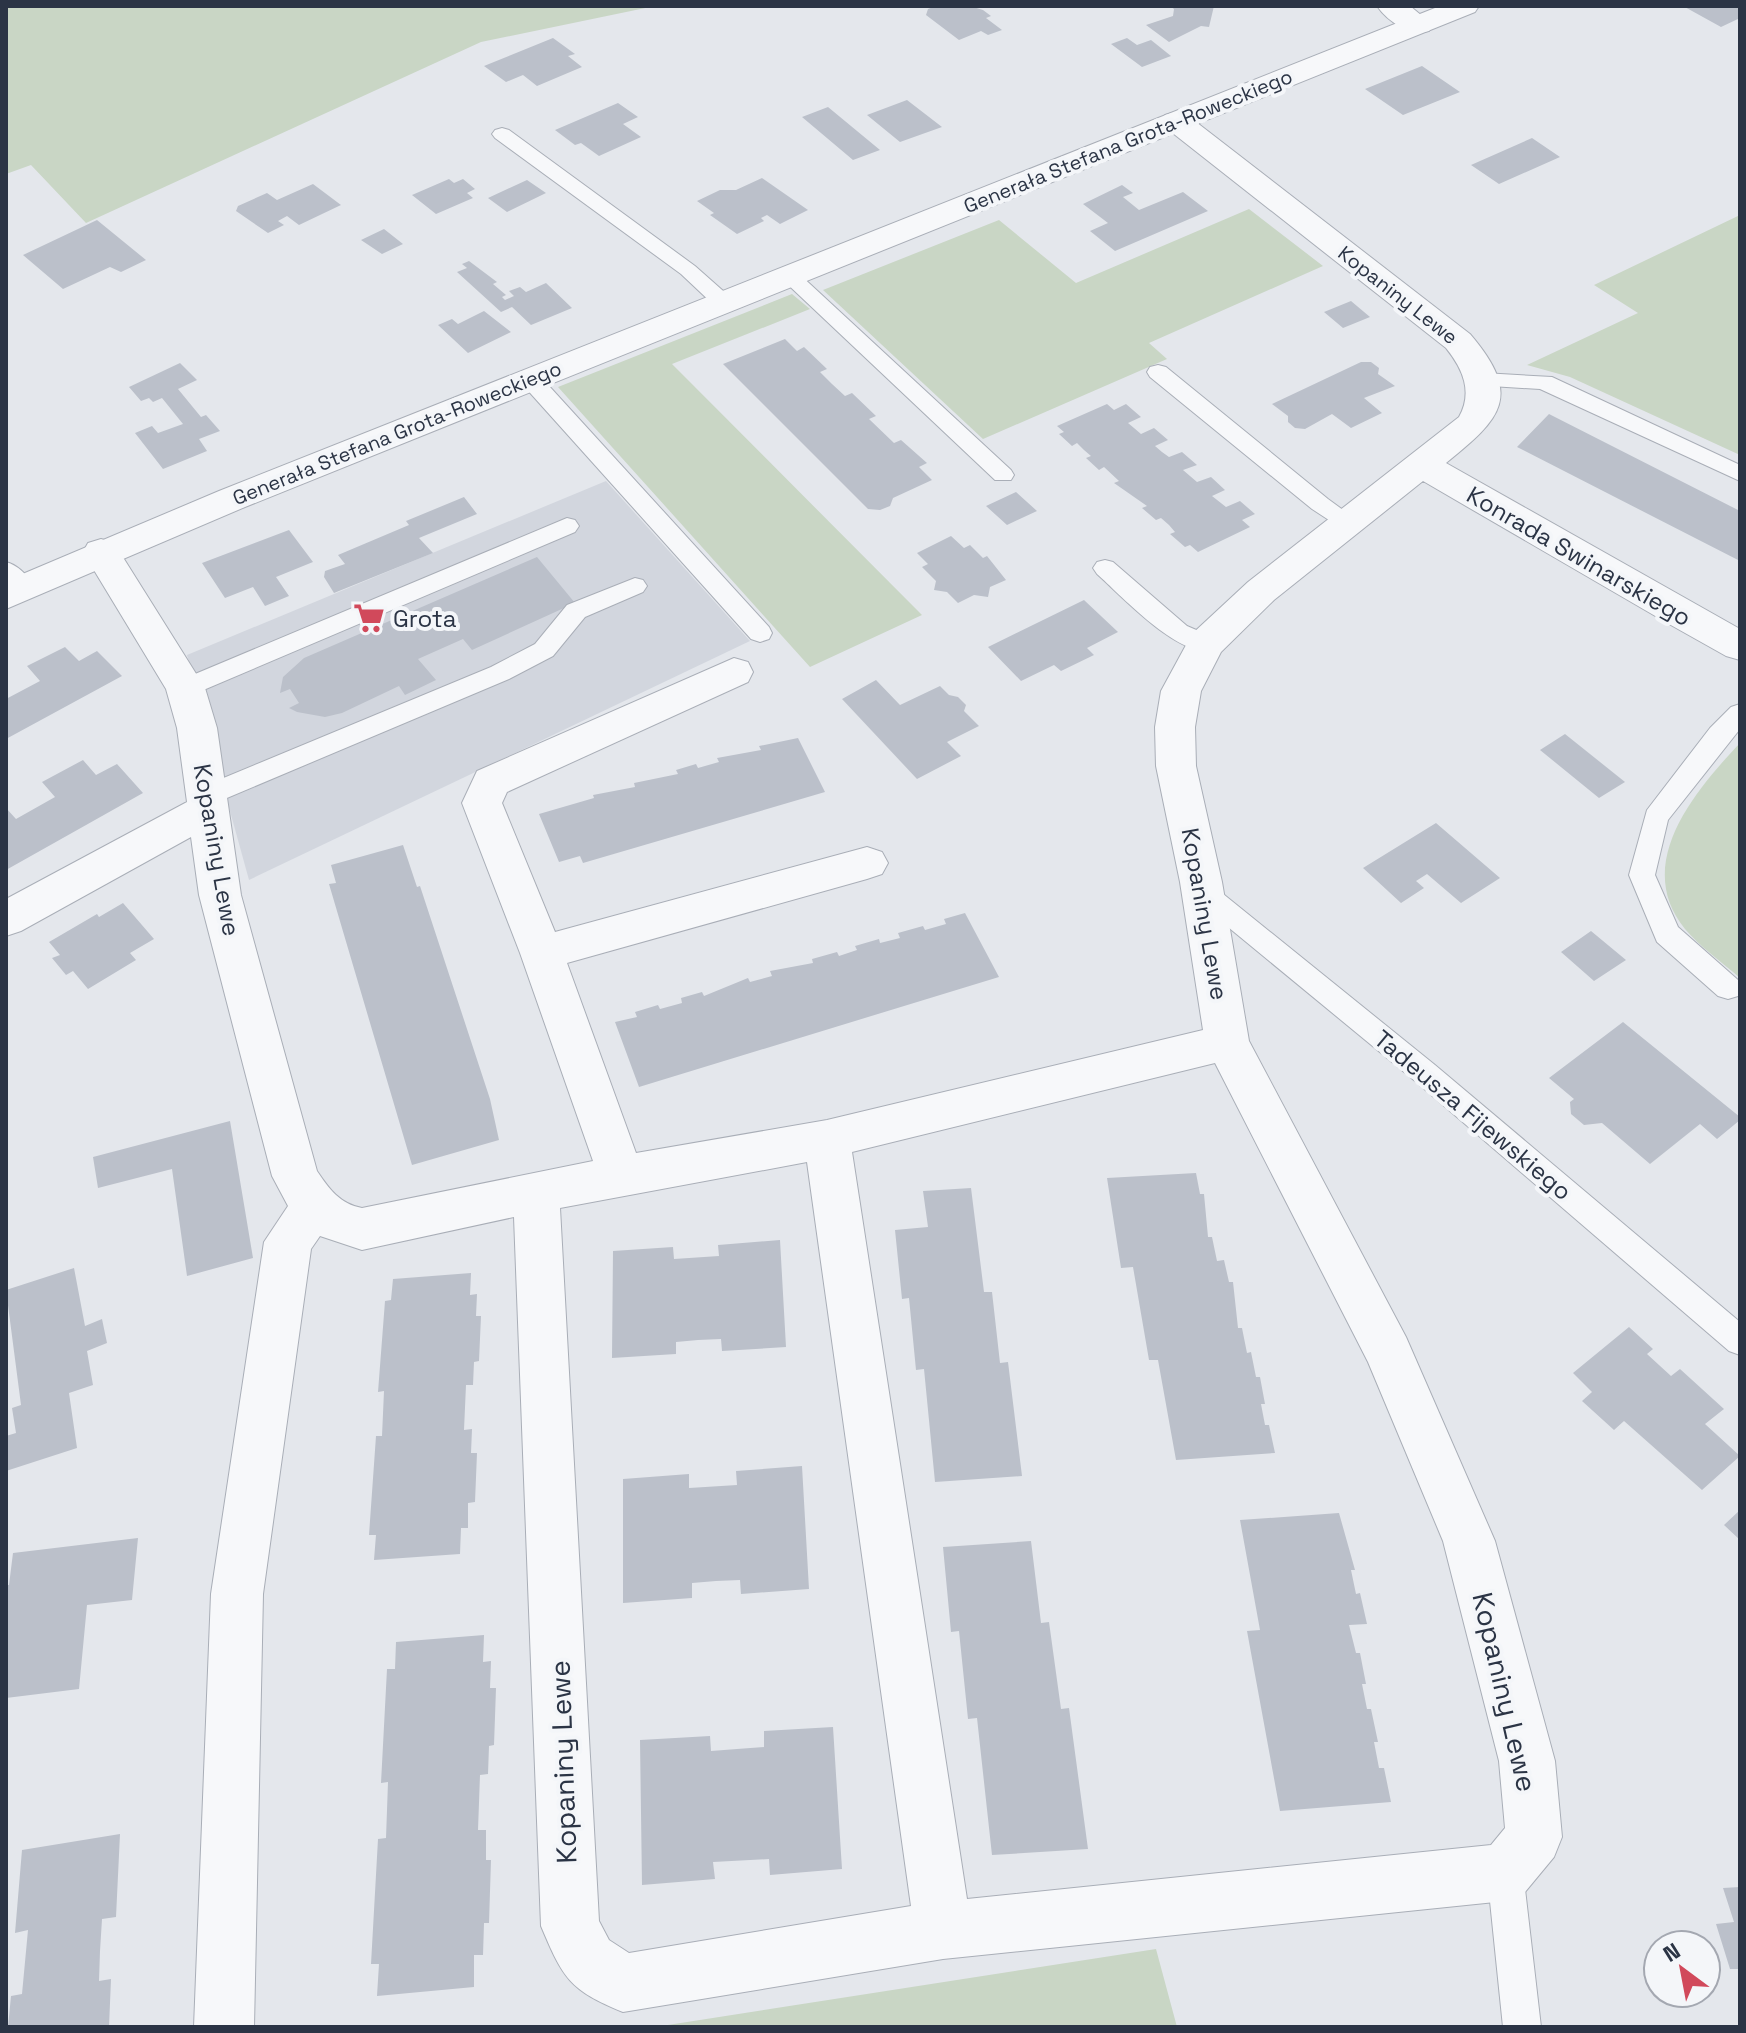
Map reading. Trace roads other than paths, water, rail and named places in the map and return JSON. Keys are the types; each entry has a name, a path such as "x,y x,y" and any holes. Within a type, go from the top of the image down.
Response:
{"street":[{"path":"1391,6 1419,25"},
{"name":"Generała Stefana Grota-Roweckiego","path":"12,584 101,552 1465,6"},
{"name":"Kopaniny Lewe","path":"536,1193 570,1926 588,1961 623,1983 943,1930 1505,1872 1534,1837 1527,1761 1469,1541 1389,1353 1227,1042 1203,892 1176,766 1175,727 1181,691 1206,644 1261,591 1479,415 1484,399 1483,380 1471,356 1458,341 1176,121"},
{"name":"Konrada Swinarskiego","path":"1420,464 1668,608 1740,646"},
{"name":"Kopaniny Lewe","path":"101,552 185,688 197,728 220,895 295,1176 314,1208"},
{"path":"621,1175 542,953 482,803 491,782 734,672"},
{"path":"6,919 207,803"},
{"path":"542,953 867,863"},
{"path":"224,2027 237,1594 288,1242 314,1208 338,1225 362,1229 621,1175 827,1139 1227,1042"},
{"path":"827,1139 943,1930"}],"lane":[{"path":"502,134 688,270 723,302"},
{"path":"790,276 1003,475"},
{"path":"1158,372 1320,504 1346,521"},
{"path":"531,380 760,633"},
{"path":"1483,380 1544,382 1740,474"},
{"path":"185,688 567,526"},
{"path":"1105,568 1178,632 1206,644"},
{"path":"207,803 500,673 544,650 576,611 635,586"},
{"path":"1728,988 1667,934 1642,875 1656,817 1719,735 1740,713"},
{"name":"Tadeusza Fijewskiego","path":"1203,892 1425,1073 1740,1341"},
{"path":"1505,1872 1522,2027"}],"place":[{"name":"Grota","path":"369,618"}]}
